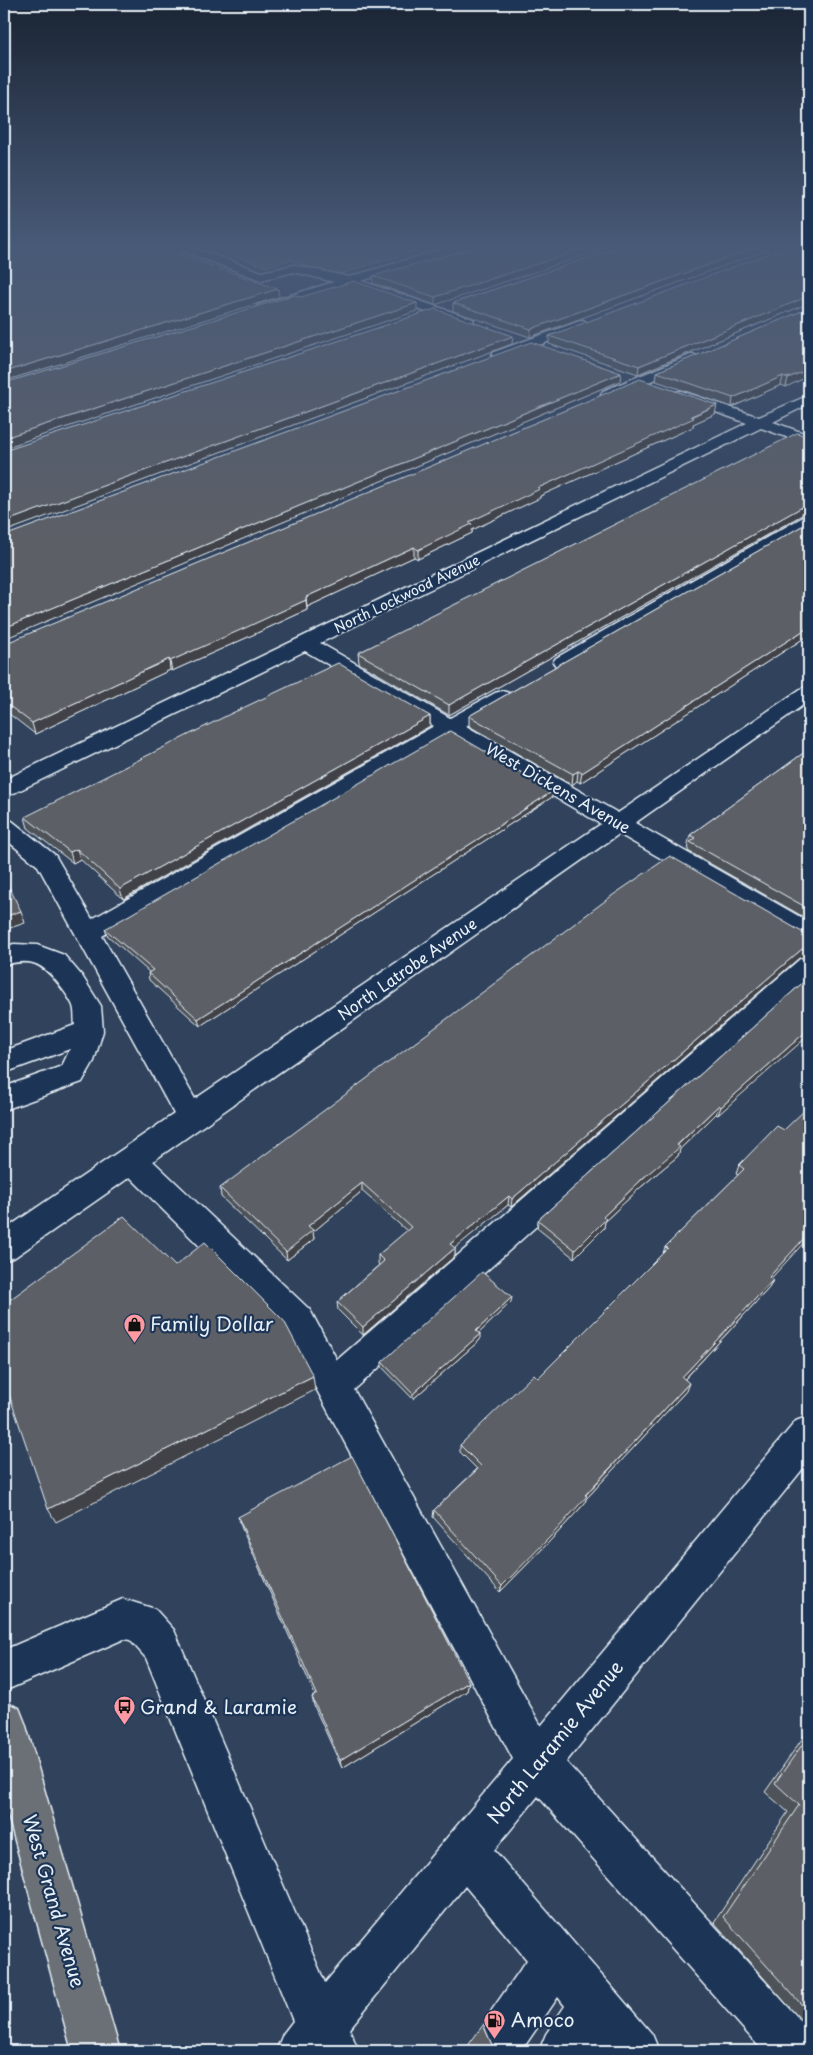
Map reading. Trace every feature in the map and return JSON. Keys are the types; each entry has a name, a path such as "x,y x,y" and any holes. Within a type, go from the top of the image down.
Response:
{"main road":[{"name":"West Grand Avenue","path":"4,1723 96,2051"}],"street":[{"path":"486,360 528,345"},
{"path":"533,345 547,349"},
{"path":"595,399 708,352"},
{"path":"620,375 809,440"},
{"name":"North Lockwood Avenue","path":"6,783 305,643 809,399"},
{"path":"542,674 809,522"},
{"name":"West Dickens Avenue","path":"305,643 809,933"},
{"path":"89,932 516,689"},
{"name":"North Latrobe Avenue","path":"4,1247 809,692"},
{"path":"4,826 47,861 89,932 190,1118"},
{"path":"4,956 14,953 37,954 55,962 73,983 87,1006 89,1031 80,1061 72,1074 4,1099"},
{"path":"333,1386 809,966"},
{"path":"4,1062 89,1031"},
{"path":"131,1159 298,1321 538,1763 795,2051"},
{"name":"North Laramie Avenue","path":"318,2043 465,1851 809,1433"},
{"path":"4,1671 123,1619 141,1623 160,1644 318,2043"},
{"path":"465,1851 635,2051"},
{"path":"508,2027 556,1960"},
{"path":"563,2051 595,2004"}],"building":[{"path":"4,345 93,345 4,372"},
{"path":"130,345 289,345 4,438 4,383"},
{"path":"326,345 489,345 4,522 4,451"},
{"path":"523,345 539,345 621,373 4,628 4,536"},
{"path":"576,345 690,345 639,366"},
{"path":"721,345 809,345 809,369 788,378 783,376 733,398 657,372"},
{"path":"640,379 717,405 691,416 694,418 538,488 540,489 469,522 472,524 418,550 414,547 306,597 306,600 170,661 169,659 32,723 4,702 4,644"},
{"path":"797,433 809,437 809,505 804,506 449,705 358,653"},
{"path":"809,522 809,627 582,773 578,771 573,774 469,716"},
{"path":"338,663 430,716 120,889 77,849 70,852 25,817 228,715"},
{"path":"450,731 553,791 198,1019 148,973 153,970 105,929"},
{"path":"809,749 809,909 690,842 696,838 690,835"},
{"path":"670,856 802,932 809,934 809,947 802,949 512,1199 509,1196 450,1244 455,1248 363,1327 337,1302 384,1261 378,1255 411,1227 362,1183 308,1226 313,1230 286,1252 220,1188 613,895"},
{"path":"4,877 21,911 4,917"},
{"path":"809,977 809,1029 721,1107 719,1105 677,1145 680,1147 643,1178 603,1217 606,1219 575,1250 538,1220"},
{"path":"809,1106 809,1233 769,1277 773,1280 682,1377 689,1383 585,1495 587,1496 552,1535 502,1586 434,1510 481,1466 460,1445 534,1374 538,1378 668,1248 665,1247 744,1169 739,1165 777,1126 784,1130"},
{"path":"124,1216 175,1266 205,1242 284,1321 313,1376 48,1509 4,1380 4,1304"},
{"path":"482,1272 512,1297 476,1331 480,1334 413,1394 382,1362"},
{"path":"352,1456 469,1682 340,1760 312,1697 317,1694 238,1517"},
{"path":"809,1735 809,2013 723,1917 799,1805 775,1783"},
{"path":"486,2021 484,2027 492,2045 507,2051 464,2051"},
{"path":"525,2046 529,2051 512,2051"}],"place":[{"name":"Family Dollar","path":"134,1343"},
{"name":"Grand & Laramie","path":"124,1726"},
{"name":"Amoco","path":"495,2039"}]}
